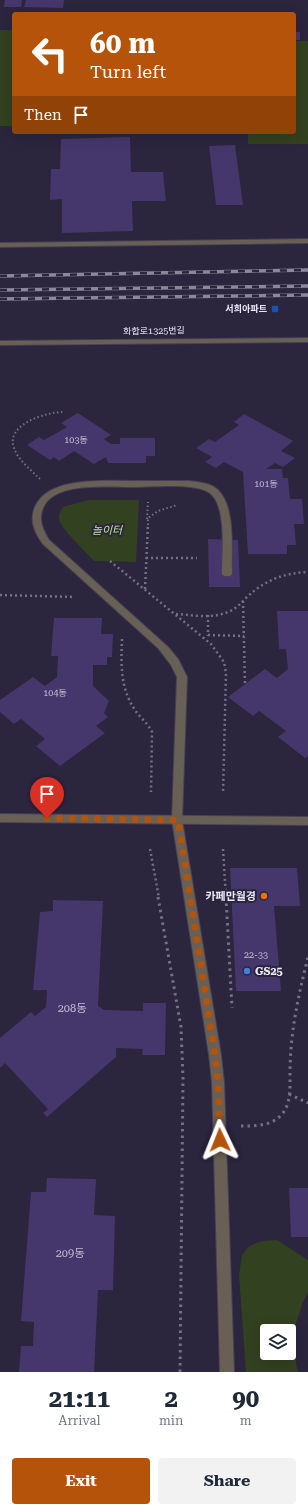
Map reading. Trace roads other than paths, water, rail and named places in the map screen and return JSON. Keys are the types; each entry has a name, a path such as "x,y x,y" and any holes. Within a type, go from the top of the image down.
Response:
{"street":[{"path":"0,245 308,241"},
{"name":"화합로1325번길","path":"0,343 308,340"},
{"path":"227,574 224,506 214,492 201,486 189,484 77,486 56,490 42,500 38,508 36,518 38,529 46,542 157,642 169,654 178,667 182,677 178,820 218,1082 227,1372"},
{"path":"0,818 308,821"}],"railway":[{"path":"0,276 308,270"},
{"path":"0,290 308,286"},
{"path":"0,299 308,295"}],"place":[{"name":"서희아파트","path":"275,309"},
{"name":"카페만월경","path":"264,896"},
{"name":"GS25","path":"247,971"}],"park label":[{"name":"놀이터","path":"107,530"}]}
